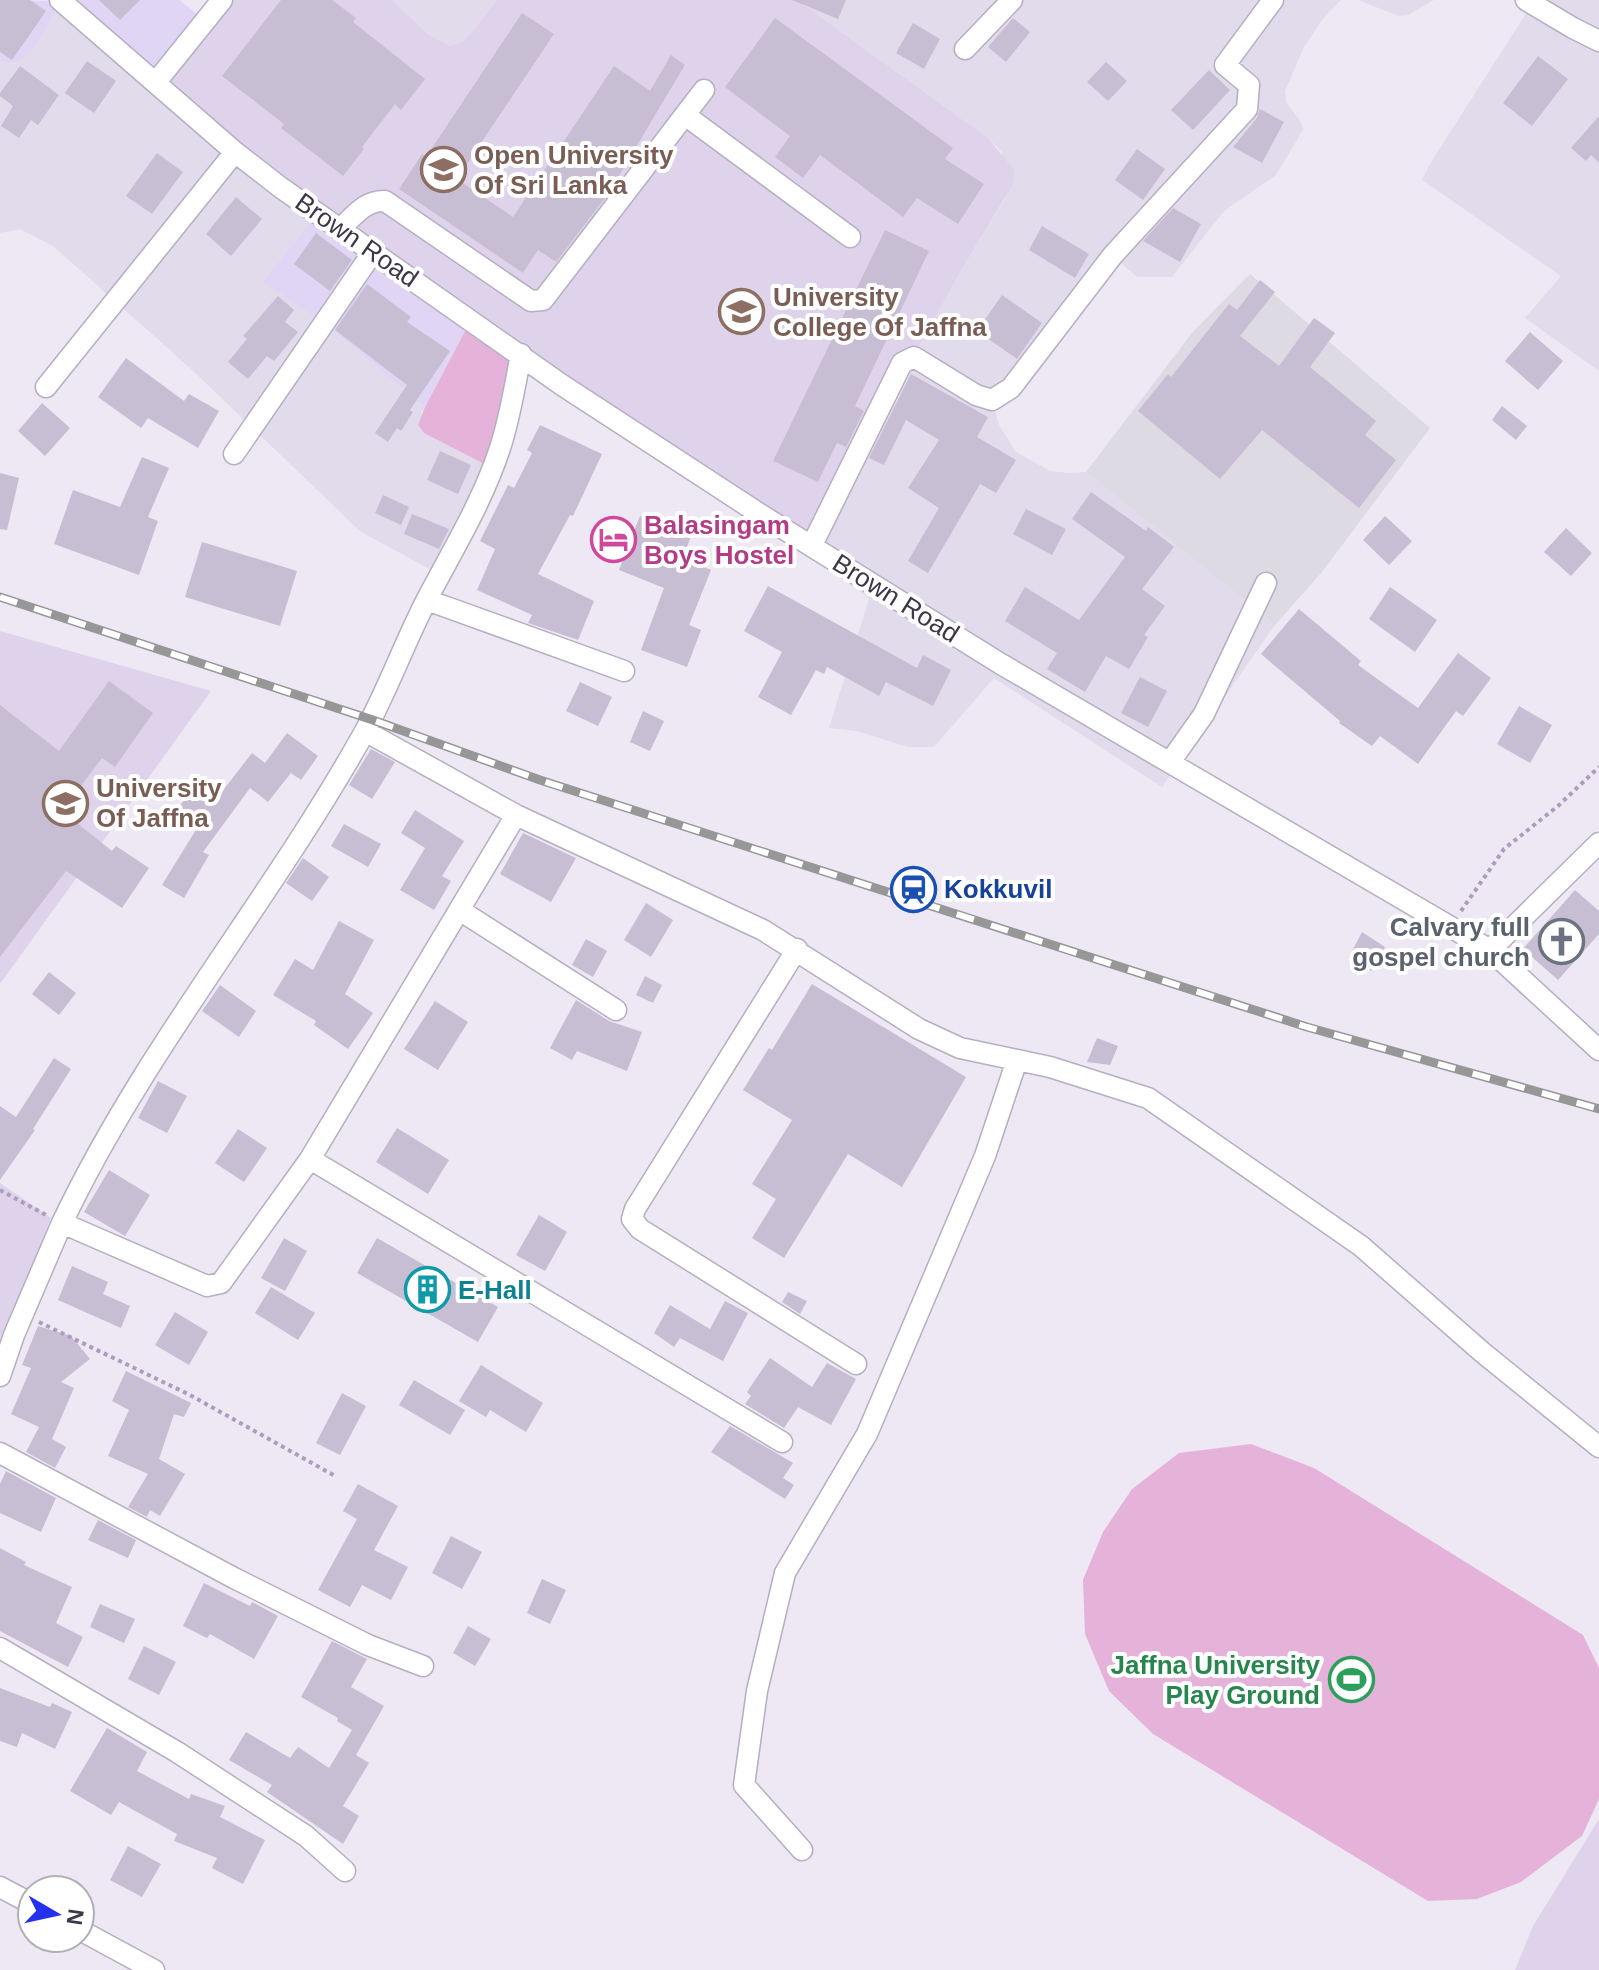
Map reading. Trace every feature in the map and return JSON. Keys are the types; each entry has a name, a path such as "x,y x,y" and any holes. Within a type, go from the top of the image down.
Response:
{"street":[{"name":"Brown Road","path":"60,0 235,152 562,385 1001,664 1490,950 1599,1050"},
{"path":"156,82 222,0"},
{"path":"965,49 1012,0"},
{"path":"812,545 902,363 914,357 976,395 992,400 1011,388 1113,255 1247,109 1249,85 1225,65 1273,0"},
{"path":"1526,0 1599,41"},
{"path":"340,229 366,204 375,200 385,201 531,301 543,300 704,90"},
{"path":"685,115 850,237"},
{"path":"46,387 235,152"},
{"path":"234,454 373,252"},
{"path":"0,1376 23,1314 81,1183 176,1025 285,861 365,731 427,600 460,540 500,449 521,354"},
{"path":"1170,762 1204,714 1266,583"},
{"path":"427,600 624,671"},
{"path":"365,731 516,815 763,930 919,1029 960,1048 1050,1067 1148,1098 1361,1246 1482,1352 1599,1447"},
{"path":"62,1223 207,1286 221,1283 310,1159 516,815"},
{"path":"1490,950 1599,843"},
{"path":"461,911 616,1010"},
{"path":"797,949 635,1209 632,1219 640,1229 856,1364"},
{"path":"802,1850 744,1785 757,1691 785,1573 867,1434 985,1156 1017,1060"},
{"path":"310,1159 782,1442"},
{"path":"0,1453 234,1578 368,1645 423,1666"},
{"path":"0,1648 177,1752 306,1836 345,1871"},
{"path":"96,1939 154,1970"}],"path":[{"path":"1450,927 1504,849 1558,806 1599,767"},
{"path":"0,1190 62,1223"},
{"path":"23,1314 190,1395 337,1477"}],"shaded area":[{"path":"0,0 62,1 41,37 16,62 0,60"},
{"path":"76,0 179,0 209,23 162,87 70,9"},
{"path":"228,0 392,0 429,35 450,46 462,42 497,0 797,0 988,138 1015,171 1012,186 961,271 806,549 280,187 162,87"},
{"path":"392,0 497,0 462,42 450,46 429,35"},
{"path":"797,0 1341,0 1322,20 1304,47 1285,91 1286,102 1301,122 1303,130 1276,175 1224,211 1172,277 1137,277 1113,256 992,400 999,425 1016,452 1050,471 1086,472 1275,625 1162,787 994,678 934,747 908,747 857,731 829,728 869,599 806,549 961,271 1005,199 1002,152 988,138"},
{"path":"1358,0 1434,0 1408,15 1399,16"},
{"path":"1526,0 1599,0 1599,371 1525,318 1561,276 1422,180 1532,4"},
{"path":"62,1 318,213 262,282 324,323 425,407 421,414 424,433 492,468 441,575 361,532 190,368 53,246 20,229 0,233 0,60 8,63 41,37"},
{"path":"318,213 471,320 425,407 324,323 262,282"},
{"path":"1250,274 1430,428 1322,572 1275,625 1086,472 1192,333"},
{"path":"471,320 521,354 492,468 424,433 418,425"},
{"name":"University Of Jaffna","path":"0,631 211,691 0,984"},
{"path":"0,1183 51,1218 0,1350"},
{"name":"Jaffna University Play Ground","path":"1251,1444 1314,1468 1583,1635 1599,1668 1599,1799 1582,1836 1521,1882 1477,1899 1428,1901 1153,1734 1109,1691 1085,1634 1083,1580 1103,1532 1132,1489 1179,1453"},
{"path":"1599,1819 1599,1970 1515,1970 1533,1926"}],"building":[{"path":"0,0 30,0 46,11 12,60 0,52"},
{"path":"99,0 140,0 120,20"},
{"path":"281,0 332,0 356,18 353,22 425,79 401,110 395,104 343,176 281,128 284,124 222,76"},
{"path":"792,0 846,0 838,19"},
{"path":"522,13 554,34 457,179 513,217 614,66 650,91 671,55 685,65 608,194 556,262 538,250 523,273 399,189 422,154 426,157"},
{"path":"775,18 953,148 945,159 984,184 958,224 917,198 903,217 820,155 803,178 775,157 790,136 725,87"},
{"path":"1013,18 1030,32 1006,62 988,47"},
{"path":"913,23 940,39 924,69 896,53"},
{"path":"1538,56 1568,79 1532,126 1503,103"},
{"path":"87,61 116,81 94,113 65,93"},
{"path":"1106,62 1127,81 1108,101 1087,82"},
{"path":"20,66 59,95 38,125 31,120 19,138 1,126 13,106 0,93"},
{"path":"1209,70 1230,90 1193,130 1171,110"},
{"path":"1260,109 1284,122 1262,163 1233,147 1257,118"},
{"path":"1599,116 1599,163 1591,155 1586,161 1571,148"},
{"path":"1137,149 1165,169 1143,200 1115,180"},
{"path":"157,153 183,172 152,214 126,196"},
{"path":"236,197 262,219 231,256 206,234"},
{"path":"1173,208 1201,224 1180,262 1143,241"},
{"path":"1042,226 1089,254 1075,278 1029,250"},
{"path":"885,230 929,251 855,406 864,411 846,447 837,443 818,482 773,461"},
{"path":"316,233 352,260 330,291 294,264"},
{"path":"1260,280 1275,292 1240,336 1279,366 1314,318 1335,333 1310,367 1376,421 1365,435 1396,460 1359,508 1262,430 1220,479 1138,411 1168,374 1171,377 1229,304 1237,310"},
{"path":"367,284 411,317 407,322 450,351 410,410 413,412 401,431 397,428 388,442 375,433 407,385 335,330"},
{"path":"1002,295 1042,323 1017,359 977,331"},
{"path":"278,296 294,310 285,322 298,332 274,361 267,356 248,379 228,362 247,339 243,336"},
{"path":"1530,332 1563,361 1538,390 1505,361"},
{"path":"126,358 184,401 189,394 219,411 198,448 148,418 141,428 98,397"},
{"path":"911,374 988,417 977,437 1016,460 996,493 980,484 928,573 908,561 939,508 908,488 939,440 906,420 884,465 869,458"},
{"path":"42,403 70,428 45,456 18,431"},
{"path":"1502,406 1527,426 1516,440 1492,420"},
{"path":"540,425 602,454 573,516 570,515 538,574 594,601 578,640 528,623 532,615 477,590 495,549 480,541 508,485 514,488 532,453 527,450"},
{"path":"440,451 471,465 458,494 427,480"},
{"path":"142,457 169,468 148,517 158,521 139,575 54,544 73,490 120,507"},
{"path":"0,473 19,478 7,530 0,529"},
{"path":"1091,492 1174,547 1142,589 1165,606 1144,635 1148,637 1129,669 1106,656 1085,692 1047,669 1057,653 1005,621 1025,587 1079,620 1125,557 1072,519"},
{"path":"383,495 409,507 401,525 375,513"},
{"path":"1026,509 1066,529 1052,555 1013,534"},
{"path":"412,514 449,529 439,549 404,534"},
{"path":"640,516 691,536 683,558 711,570 689,625 701,630 687,667 641,650 664,588 619,570"},
{"path":"1385,516 1412,541 1389,565 1363,540"},
{"path":"1566,528 1592,553 1571,576 1544,552"},
{"path":"202,542 297,571 280,626 185,597"},
{"path":"768,586 917,668 923,655 951,670 933,706 886,682 879,696 827,667 824,674 816,670 791,715 758,697 782,652 744,631"},
{"path":"1390,587 1437,620 1415,652 1369,619"},
{"path":"1299,609 1361,661 1358,665 1418,708 1458,653 1491,678 1463,716 1456,711 1418,764 1380,736 1372,746 1339,723 1261,654"},
{"path":"1140,677 1167,691 1148,727 1121,713"},
{"path":"109,681 153,713 115,767 102,758 62,811 112,851 116,846 149,868 122,908 66,871 0,957 0,705 59,751"},
{"path":"580,682 612,697 598,726 566,711"},
{"path":"1519,706 1552,725 1530,763 1497,744"},
{"path":"643,711 664,721 650,751 630,742"},
{"path":"287,733 318,756 301,780 291,773 268,802 250,788 203,852 209,855 184,898 162,885 197,828 175,812 201,778 221,793 252,753 265,763"},
{"path":"371,749 395,762 372,799 349,785"},
{"path":"415,810 464,841 442,876 451,881 434,910 400,890 425,848 401,833"},
{"path":"344,824 381,844 368,867 331,846"},
{"path":"523,833 576,858 551,902 500,874"},
{"path":"303,858 329,877 312,901 286,883"},
{"name":"Calvary full gospel church","path":"1575,890 1599,911 1599,934 1558,980 1523,949"},
{"path":"646,903 673,920 651,957 624,940"},
{"path":"339,921 374,940 345,994 373,1013 348,1049 314,1025 316,1021 273,995 295,959 313,970"},
{"path":"1362,932 1385,947 1371,971 1349,957"},
{"path":"586,939 607,951 593,977 572,965"},
{"path":"49,972 76,993 59,1015 32,994"},
{"path":"645,976 662,985 653,1003 636,995"},
{"path":"812,984 966,1077 902,1187 848,1154 784,1258 752,1238 776,1199 752,1184 792,1120 743,1090 769,1048 772,1050"},
{"path":"220,985 256,1011 239,1037 202,1011"},
{"path":"576,1000 609,1021 642,1032 627,1071 577,1051 572,1060 550,1048"},
{"path":"435,1001 468,1022 438,1070 404,1049"},
{"path":"1097,1038 1118,1046 1110,1065 1087,1062"},
{"path":"54,1058 71,1069 35,1130 0,1180 0,1106 16,1117"},
{"path":"158,1081 187,1096 167,1133 138,1118"},
{"path":"397,1128 449,1160 428,1194 376,1162"},
{"path":"238,1129 267,1148 244,1182 215,1163"},
{"path":"109,1170 150,1195 125,1236 84,1212"},
{"path":"539,1215 567,1232 545,1271 516,1255"},
{"path":"284,1238 307,1251 285,1291 261,1278"},
{"name":"E-Hall","path":"377,1238 498,1307 478,1342 357,1273"},
{"path":"72,1266 108,1282 103,1294 130,1306 121,1328 58,1300"},
{"path":"271,1287 315,1313 298,1340 255,1313"},
{"path":"788,1292 807,1301 800,1314 782,1302"},
{"path":"725,1301 748,1313 723,1361 680,1338 674,1347 654,1333 670,1305 710,1329"},
{"path":"175,1312 208,1332 189,1365 155,1345"},
{"path":"38,1326 71,1336 90,1359 61,1382 74,1388 52,1439 66,1447 55,1468 26,1452 39,1427 11,1414 31,1368 22,1365"},
{"path":"770,1358 812,1387 827,1363 856,1379 831,1425 798,1407 784,1428 745,1404 751,1396 747,1392"},
{"path":"481,1365 543,1403 526,1432 490,1410 486,1417 459,1401"},
{"path":"126,1371 191,1403 184,1417 174,1414 159,1459 185,1474 160,1516 150,1510 147,1517 128,1507 148,1474 108,1456 129,1410 112,1401"},
{"path":"414,1380 465,1410 450,1435 399,1405"},
{"path":"342,1393 366,1406 340,1455 316,1443"},
{"path":"730,1426 793,1463 783,1478 794,1485 785,1499 711,1452"},
{"path":"6,1471 56,1498 41,1532 0,1513 0,1484"},
{"path":"358,1484 398,1506 374,1550 408,1567 391,1600 362,1585 350,1607 318,1590 357,1519 343,1511"},
{"path":"98,1520 136,1540 128,1558 88,1540"},
{"path":"451,1536 482,1552 462,1589 432,1573"},
{"path":"0,1548 26,1562 24,1565 72,1587 56,1623 83,1637 68,1667 0,1631"},
{"path":"542,1579 566,1590 550,1624 527,1613"},
{"path":"204,1583 278,1616 254,1659 210,1634 207,1638 183,1626"},
{"path":"100,1604 135,1619 124,1643 90,1627"},
{"path":"468,1626 491,1639 475,1666 453,1653"},
{"path":"332,1641 367,1659 351,1687 384,1706 356,1755 369,1763 343,1806 359,1816 343,1844 267,1792 272,1785 229,1760 246,1732 290,1758 298,1747 329,1768 352,1730 337,1721 338,1718 301,1697"},
{"path":"144,1646 176,1662 159,1695 128,1679"},
{"path":"0,1688 72,1712 55,1749 22,1733 17,1747 0,1741"},
{"path":"107,1728 147,1752 137,1771 189,1799 191,1794 225,1806 220,1817 265,1840 243,1884 212,1868 217,1858 174,1841 177,1834 119,1802 111,1815 70,1791"},
{"path":"128,1846 161,1864 142,1897 110,1880"}],"railway":[{"path":"0,597 370,719 540,780 1307,1027 1599,1109"}],"place":[{"name":"Open University Of Sri Lanka","path":"443,170"},
{"name":"University College Of Jaffna","path":"742,312"},
{"name":"Balasingam Boys Hostel","path":"613,540"},
{"name":"University Of Jaffna","path":"65,803"},
{"name":"Kokkuvil","path":"913,889"},
{"name":"Calvary full gospel church","path":"1561,942"},
{"name":"E-Hall","path":"427,1290"},
{"name":"Jaffna University Play Ground","path":"1351,1680"}]}
